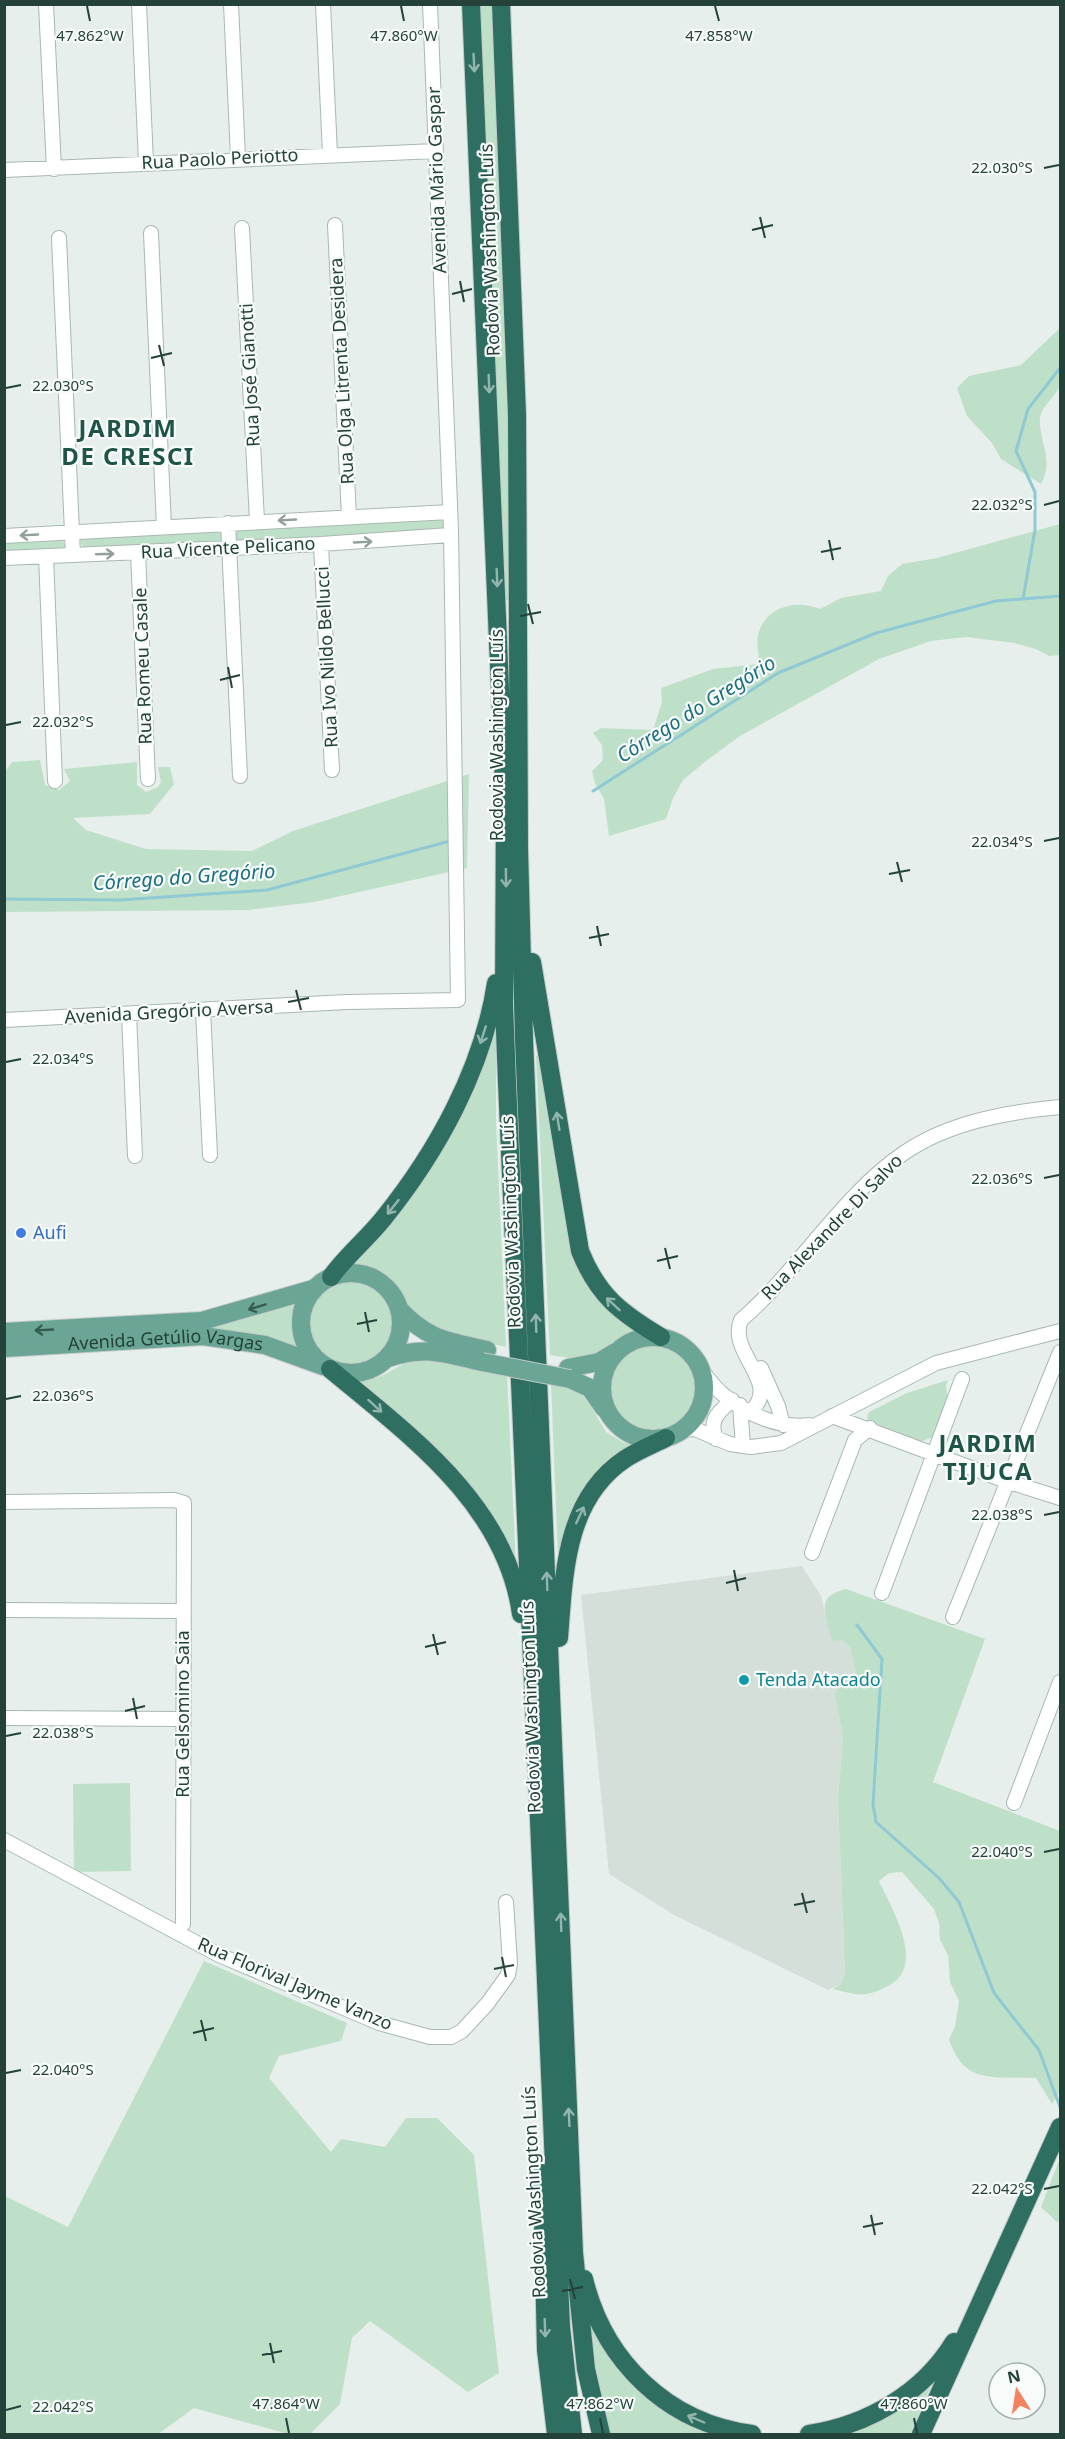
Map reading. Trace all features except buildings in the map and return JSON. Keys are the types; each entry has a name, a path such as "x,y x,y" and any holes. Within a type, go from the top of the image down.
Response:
{"highway":[{"name":"Rodovia Washington Luís","path":"471,4 500,669 506,916 505,1016 544,1976 561,2327 573,2434"},
{"name":"Rodovia Washington Luís","path":"501,4 516,392 519,848 524,1039 580,2328 601,2434"},
{"path":"519,848 530,953 580,1251 587,1268 604,1296 630,1319 661,1337"},
{"path":"331,1276 339,1264 363,1243 402,1194 432,1150 457,1103 494,1001 506,916"},
{"path":"327,1367 372,1402 451,1478 467,1494 493,1530 519,1600 535,1730"},
{"path":"553,1718 567,1559 577,1520 596,1486 610,1471 624,1459 674,1434"},
{"path":"544,1976 542,2245 546,2350 556,2434"},
{"path":"921,2434 1060,2129"},
{"path":"572,2176 585,2280 594,2313 610,2345 649,2390 678,2410 727,2430 752,2434"},
{"path":"809,2434 850,2425 886,2408 912,2389 944,2358 988,2286"},
{"path":"932,2434 967,2334"}],"main road":[{"path":"484,1356 417,1328 400,1310 393,1294 381,1282 365,1274 348,1272 331,1276 313,1289 304,1304 301,1330 310,1354 327,1367 345,1373 361,1373 375,1368 388,1358 404,1353 431,1350 484,1356 569,1373 590,1388 609,1415 628,1433 653,1439 674,1434 694,1419 702,1404 705,1388 702,1371 686,1348 661,1337 646,1337 631,1342 599,1362 569,1373"},
{"name":"Avenida Getúlio Vargas","path":"4,1332 202,1321 313,1289"},
{"path":"388,1358 400,1335 400,1310"},
{"name":"Avenida Getúlio Vargas","path":"4,1348 203,1336 265,1345 327,1367"},
{"path":"609,1415 603,1399 602,1381 607,1364 618,1350"}],"street":[{"path":"46,4 54,169"},
{"path":"139,4 146,163"},
{"path":"231,4 238,158"},
{"path":"323,4 330,154"},
{"name":"Avenida Mário Gaspar","path":"430,4 450,535"},
{"name":"Rua Paolo Periotto","path":"4,170 436,151"},
{"name":"Rua Olga Litrenta Desidera","path":"335,225 349,517"},
{"name":"Rua José Gianotti","path":"242,228 257,521"},
{"path":"151,233 164,527"},
{"path":"59,238 73,555"},
{"name":"Rua Vicente Pelicano","path":"4,536 450,512"},
{"path":"228,523 240,776"},
{"name":"Rua Vicente Pelicano","path":"4,558 229,549 450,535"},
{"name":"Avenida Gregório Aversa","path":"4,1020 405,1000 458,1000 450,535"},
{"name":"Rua Ivo Nildo Bellucci","path":"321,544 332,770"},
{"name":"Rua Romeu Casale","path":"138,553 148,779"},
{"path":"46,556 55,781"},
{"path":"202,1010 210,1155"},
{"path":"129,1014 135,1156"},
{"name":"Rua Alexandre Di Salvo","path":"741,1405 759,1403 762,1391 740,1340 740,1324 845,1208 904,1153 956,1128 1022,1110 1060,1107"},
{"name":"Rua Alexandre Di Salvo","path":"746,1316 748,1342 767,1379 783,1425"},
{"path":"674,1434 694,1430 743,1446 768,1446 781,1443 858,1401 936,1363 1060,1331"},
{"path":"953,1617 1060,1352"},
{"path":"702,1371 723,1395 741,1405 783,1425 814,1425"},
{"path":"882,1593 932,1453 962,1379"},
{"path":"858,1401 868,1428"},
{"path":"716,1439 713,1425 716,1414 741,1405"},
{"path":"741,1405 743,1446"},
{"path":"832,1416 1006,1481 1060,1498"},
{"path":"768,1446 783,1425"},
{"path":"812,1553 855,1440 868,1428"},
{"name":"Rua Gelsomino Saia","path":"4,1502 174,1500 184,1503 183,1924"},
{"path":"4,1610 183,1611"},
{"path":"1014,1803 1060,1682"},
{"path":"4,1718 183,1719"},
{"name":"Rua Florival Jayme Vanzo","path":"4,1840 219,1955 379,2023 430,2037 451,2037 462,2031 487,2004 508,1975 510,1964 506,1902"}],"shaded area":[{"name":"Tenda Atacado","path":"802,1566 821,1596 832,1640 842,1640 850,1647 856,1673 835,1697 843,1736 838,1799 845,1973 841,1984 828,1990 674,1915 609,1874 581,1595"}],"green space":[{"path":"477,5 496,5 510,358 512,600 503,600"},
{"path":"1060,328 1061,379 1058,390 1044,407 1040,418 1046,454 1046,469 1041,484 1001,459 992,443 967,416 957,388 969,376 1021,365"},
{"path":"438,518 444,522 443,531 235,543 233,534 236,530"},
{"path":"1060,524 1060,655 1049,656 1036,649 1014,643 966,637 931,641 879,659 740,736 706,761 683,780 673,798 666,819 609,836 604,799 595,783 592,771 603,760 602,745 593,733 601,728 653,730 662,702 661,688 713,669 758,664 758,635 762,625 767,617 783,607 802,605 820,609 841,598 881,591 888,576 902,564 937,558"},
{"path":"223,530 227,542 85,549 80,542 81,537"},
{"path":"4,539 62,539 66,547 64,550 5,553"},
{"path":"40,760 45,785 59,790 70,781 64,769 137,762 137,785 146,792 158,787 161,782 158,767 170,767 174,784 150,814 73,818 86,830 146,849 252,851 293,831 469,774 467,868 314,902 248,910 5,912 4,773 12,762"},
{"path":"496,1024 496,1120 506,1347 457,1337 430,1326 417,1317 392,1281 368,1268 346,1264 366,1246"},
{"path":"538,1055 570,1246 580,1272 594,1294 622,1322 634,1330 621,1337 603,1352 591,1357 570,1358 550,1355 536,1056"},
{"path":"351,1278 368,1282 383,1291 392,1306 396,1323 392,1340 383,1355 368,1364 351,1368 334,1364 319,1355 310,1340 306,1323 310,1306 319,1291 334,1282"},
{"path":"299,1297 295,1322 303,1350 193,1325"},
{"path":"652,1343 669,1346 683,1356 693,1370 696,1387 693,1404 683,1418 669,1428 652,1431 635,1428 621,1418 611,1404 608,1387 611,1370 621,1356 635,1346"},
{"path":"423,1357 507,1374 516,1567 502,1538 353,1382 374,1379"},
{"path":"948,1380 946,1386 948,1399 933,1437 920,1442 869,1422 867,1417 869,1412 907,1393"},
{"path":"551,1383 578,1390 606,1432 624,1443 639,1446 624,1455 558,1557"},
{"path":"846,1589 985,1639 933,1782 1060,1831 1060,2091 1052,2104 1036,2078 982,2075 963,2065 955,2054 949,2039 955,2027 959,2001 950,1982 948,1955 940,1940 939,1923 934,1909 902,1872 889,1873 879,1881 904,1938 905,1967 898,1978 872,1993 855,1994 833,1989 841,1984 845,1973 838,1799 843,1736 835,1697 836,1691 856,1673 850,1647 842,1640 832,1641 825,1608 829,1597"},
{"path":"130,1783 131,1871 74,1872 73,1784"},
{"path":"204,1961 347,2023 341,2041 279,2056 269,2078 331,2152 341,2139 385,2147 406,2118 437,2118 474,2155 499,2373 468,2392 370,2321 352,2338 340,2404 310,2434 288,2434 194,2408 158,2434 5,2434 5,2196 68,2227"},
{"path":"1060,2158 1060,2221 1057,2222 1041,2207"},
{"path":"590,2326 599,2338 721,2434 611,2434 598,2382"},
{"path":"935,2377 910,2434 839,2434"}],"waterway":[{"path":"1023,599 1035,530 1035,492 1016,451 1028,409 1060,368"},
{"name":"Córrego do Gregório","path":"593,791 778,673 876,633 996,601 1060,596"},
{"name":"Córrego do Gregório","path":"4,899 120,900 267,890 450,841"},
{"path":"857,1625 882,1659 873,1804 876,1822 939,1878 959,1902 994,1993 1039,2050 1060,2107"}],"place":[{"name":"Aufi","path":"21,1233"},
{"name":"Tenda Atacado","path":"744,1680"}],"district":[{"name":"JARDIM DE CRESCI","path":"128,443"},
{"name":"JARDIM TIJUCA","path":"988,1458"}]}
